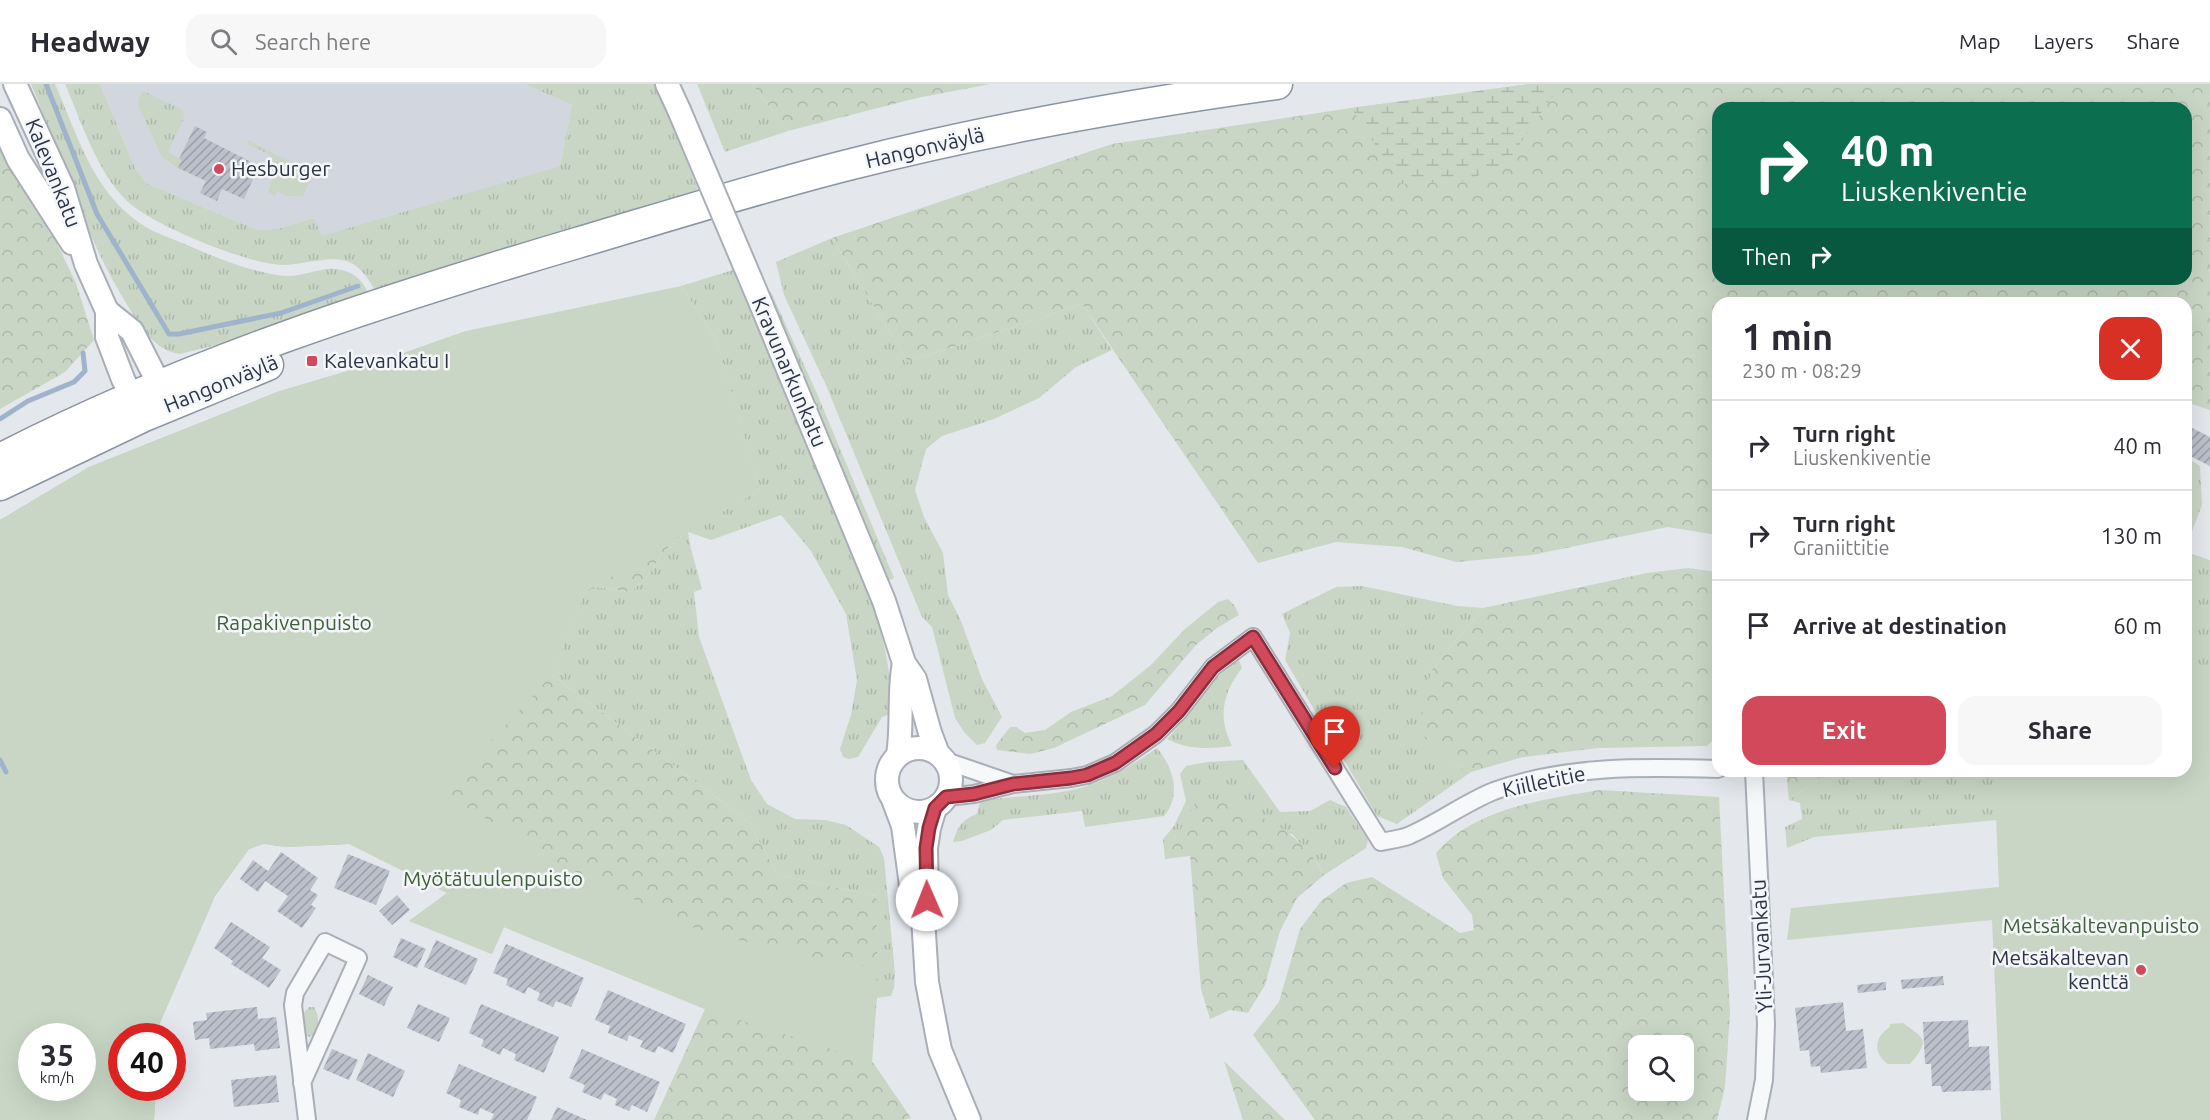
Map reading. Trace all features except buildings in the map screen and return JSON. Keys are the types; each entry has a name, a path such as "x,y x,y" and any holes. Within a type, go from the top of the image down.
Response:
{"highway":[{"name":"Hangonväylä","path":"0,485 137,407 165,395 243,374 581,242 796,178 947,142 1081,115 1277,84"},
{"name":"Hangonväylä","path":"0,459 60,428 137,407"}],"street":[{"name":"Kalevankatu","path":"15,84 63,188 86,264 107,311 107,337 137,407"},
{"name":"Kravunarkunkatu","path":"667,84 880,590 904,663 915,679 930,733 942,758"},
{"name":"Kalevankatu","path":"0,119 18,159 86,264"},
{"name":"Kalevankatu","path":"107,311 132,331 165,395"},
{"name":"Kiilletitie","path":"1013,784 1047,782 1087,775 1115,763 1156,734 1179,711 1213,667 1253,637 1381,842 1408,836 1453,810 1493,792 1534,780 1614,769 1712,769"},
{"name":"Kravunarkunkatu","path":"898,755 902,717 901,679 904,663"},
{"path":"923,917 913,900 903,826 887,789 886,780 891,762 907,749 918,747 928,749 975,773 1013,784"},
{"path":"942,758 951,779 929,828 926,848 927,900 923,917 927,982 940,1050 969,1120"},
{"name":"Yli-Jurvankatu","path":"1754,777 1766,1024 1764,1080 1756,1120"},
{"path":"894,802 914,812 925,812 941,802 1013,784"},
{"path":"303,1083 358,958 325,942 295,993 293,1005 307,1120"}],"shaded area":[{"path":"100,84 524,84 572,105 560,166 322,237 314,218 278,229 257,230 146,183 135,168"}],"green space":[{"path":"31,84 55,84 82,148 104,187 135,219 155,232 220,258 270,274 300,275 328,269 347,271 359,279 370,297 272,331 180,354 162,347 147,334 111,277 74,195"},
{"path":"65,84 100,84 135,168 146,183 257,230 278,229 314,218 322,236 560,166 572,105 524,84 656,84 698,190 377,293 363,272 354,264 335,259 289,265 266,263 201,242 139,211 116,189 98,161"},
{"path":"697,84 752,84 788,131 725,152"},
{"path":"752,84 990,84 917,98 788,131"},
{"path":"1529,84 2210,84 2210,410 2192,404 2192,297 1712,297 1712,534 1668,527 1532,555 1456,562 1402,547 1336,542 1258,563 1082,304 908,362 832,238 1112,144"},
{"path":"1529,84 1561,84 1506,164 1465,181 1401,184 1351,108"},
{"path":"143,91 183,110 184,119 168,152 182,160 178,168 162,157 139,107 138,100"},
{"path":"0,140 47,223 76,283 94,340 65,372 0,409"},
{"path":"248,140 287,160 288,165 275,196 268,192 277,166 269,154 247,144"},
{"path":"287,160 314,172 303,196 287,196 277,191 288,165"},
{"path":"832,238 908,362 1082,304 1112,350 1076,367 1039,398 994,419 942,436 926,449 915,490 924,517 943,553 948,595 961,621 982,679 1002,717 985,743 977,745 964,732 955,718 932,627 922,617 825,383 784,295 776,262"},
{"path":"733,270 871,596 886,654 893,713 882,717 858,757 849,759 843,757 840,749 851,715 857,680 846,614 811,551 781,515 711,540 688,532 702,589 694,592 699,637 751,780 767,804 795,819 825,820 846,825 879,847 884,858 895,974 891,996 876,998 876,896 778,875 748,821 552,675 585,592 598,587 630,592 647,578 662,553 688,531 760,490 716,339 681,286"},
{"name":"Rapakivenpuisto","path":"681,286 716,339 760,490 585,592 552,675 443,793 567,868 703,932 809,956 877,968 872,1062 705,1009 504,927 492,954 409,921 447,893 350,844 287,847 264,844 249,849 215,896 160,1023 108,1023 108,1101 155,1101 154,1120 0,1120 0,520 89,467 277,392 381,361 466,331"},
{"path":"771,292 818,396 894,578 887,581 767,293"},
{"name":"Rapakivenpuisto","path":"466,331 716,339 760,490 688,531 662,553 647,578 630,592 598,587 585,592 552,675 748,821 778,875 876,896 878,984 872,1061 911,1118 902,1120 654,1120 705,1009 504,927 492,954 409,921 447,893 349,844 287,847 264,844 249,849 215,896 160,1023 108,1023 108,1101 155,1101 154,1120 0,1120 0,520 89,467 277,392 381,361"},
{"path":"2192,461 2200,466 2202,505 2192,531"},
{"path":"2192,554 2210,560 2210,813 1998,820 1814,837 1787,848 1785,827 1802,819 1800,803 1789,800 1822,777 2192,777"},
{"path":"1688,568 1712,571 1712,741 1707,746 1598,748 1523,757 1471,772 1451,764 1418,729 1431,671 1483,608 1647,573"},
{"path":"1362,586 1457,606 1483,608 1431,671 1451,764 1471,772 1397,824 1377,816 1285,660 1290,633 1282,614 1336,587"},
{"path":"1228,599 1239,615 1217,628 1196,645 1145,705 1054,748 1030,754 997,750 996,745 1010,727 1016,727 1025,733 1045,730 1071,712 1112,696 1151,665 1184,630 1218,602"},
{"path":"1239,660 1242,668 1230,687 1224,706 1225,725 1232,746 1199,748 1167,739 1218,677"},
{"name":"Metsäkaltevanpuisto","path":"2210,670 2210,1120 2001,1120 1992,920 1787,940 1791,908 1999,887 1994,777 2192,777 2192,672"},
{"path":"1157,748 1171,772 1174,790 1170,808 1164,816 1085,827 1082,811 1003,820 991,830 953,842 961,824 977,814 980,801 1074,790 1123,770"},
{"path":"1243,760 1280,812 1310,811 1330,800 1346,807 1368,840 1366,848 1324,875 1318,864 1292,834 1184,826 1165,859 1163,839 1174,826 1186,801 1180,774 1186,766"},
{"path":"1787,777 1822,777 1789,800"},
{"path":"1600,790 1719,797 1730,1013 1725,1087 1717,1120 1315,1120 1253,1035 1279,1002 1300,929 1321,901 1346,883 1372,877 1460,933 1474,930 1472,915 1443,878 1436,853 1470,825 1534,802"},
{"path":"1208,798 1243,809 1275,824 1302,845 1324,875 1297,898 1280,931 1265,985 1248,1013 1230,1010 1210,1019 1201,989 1190,856 1165,859 1197,800"},
{"path":"309,1007 314,1007 318,1019 316,1031 310,1037 304,1035 302,1015"},
{"path":"1903,1023 1920,1036 1923,1044 1910,1064 1888,1064 1879,1055 1877,1045 1881,1035 1890,1027 1890,1024"},
{"path":"1224,1061 1285,1120 1243,1120"}],"waterway":[{"path":"46,84 97,214 169,334 179,334 281,313 358,286"},
{"path":"0,419 28,401 74,382 85,371 83,353"},
{"path":"0,760 6,772"}],"place":[{"name":"Hesburger","path":"219,169"},
{"name":"Kalevankatu I","path":"312,361"},
{"name":"Metsäkaltevan kenttä","path":"2141,970"}],"route":[{"path":"927,900 926,848 929,828 935,808 946,797 974,794 1013,784 1047,782 1087,775 1115,763 1156,734 1179,711 1213,667 1253,637 1335,768"}],"park label":[{"name":"Myötätuulenpuisto","path":"493,879"}]}
